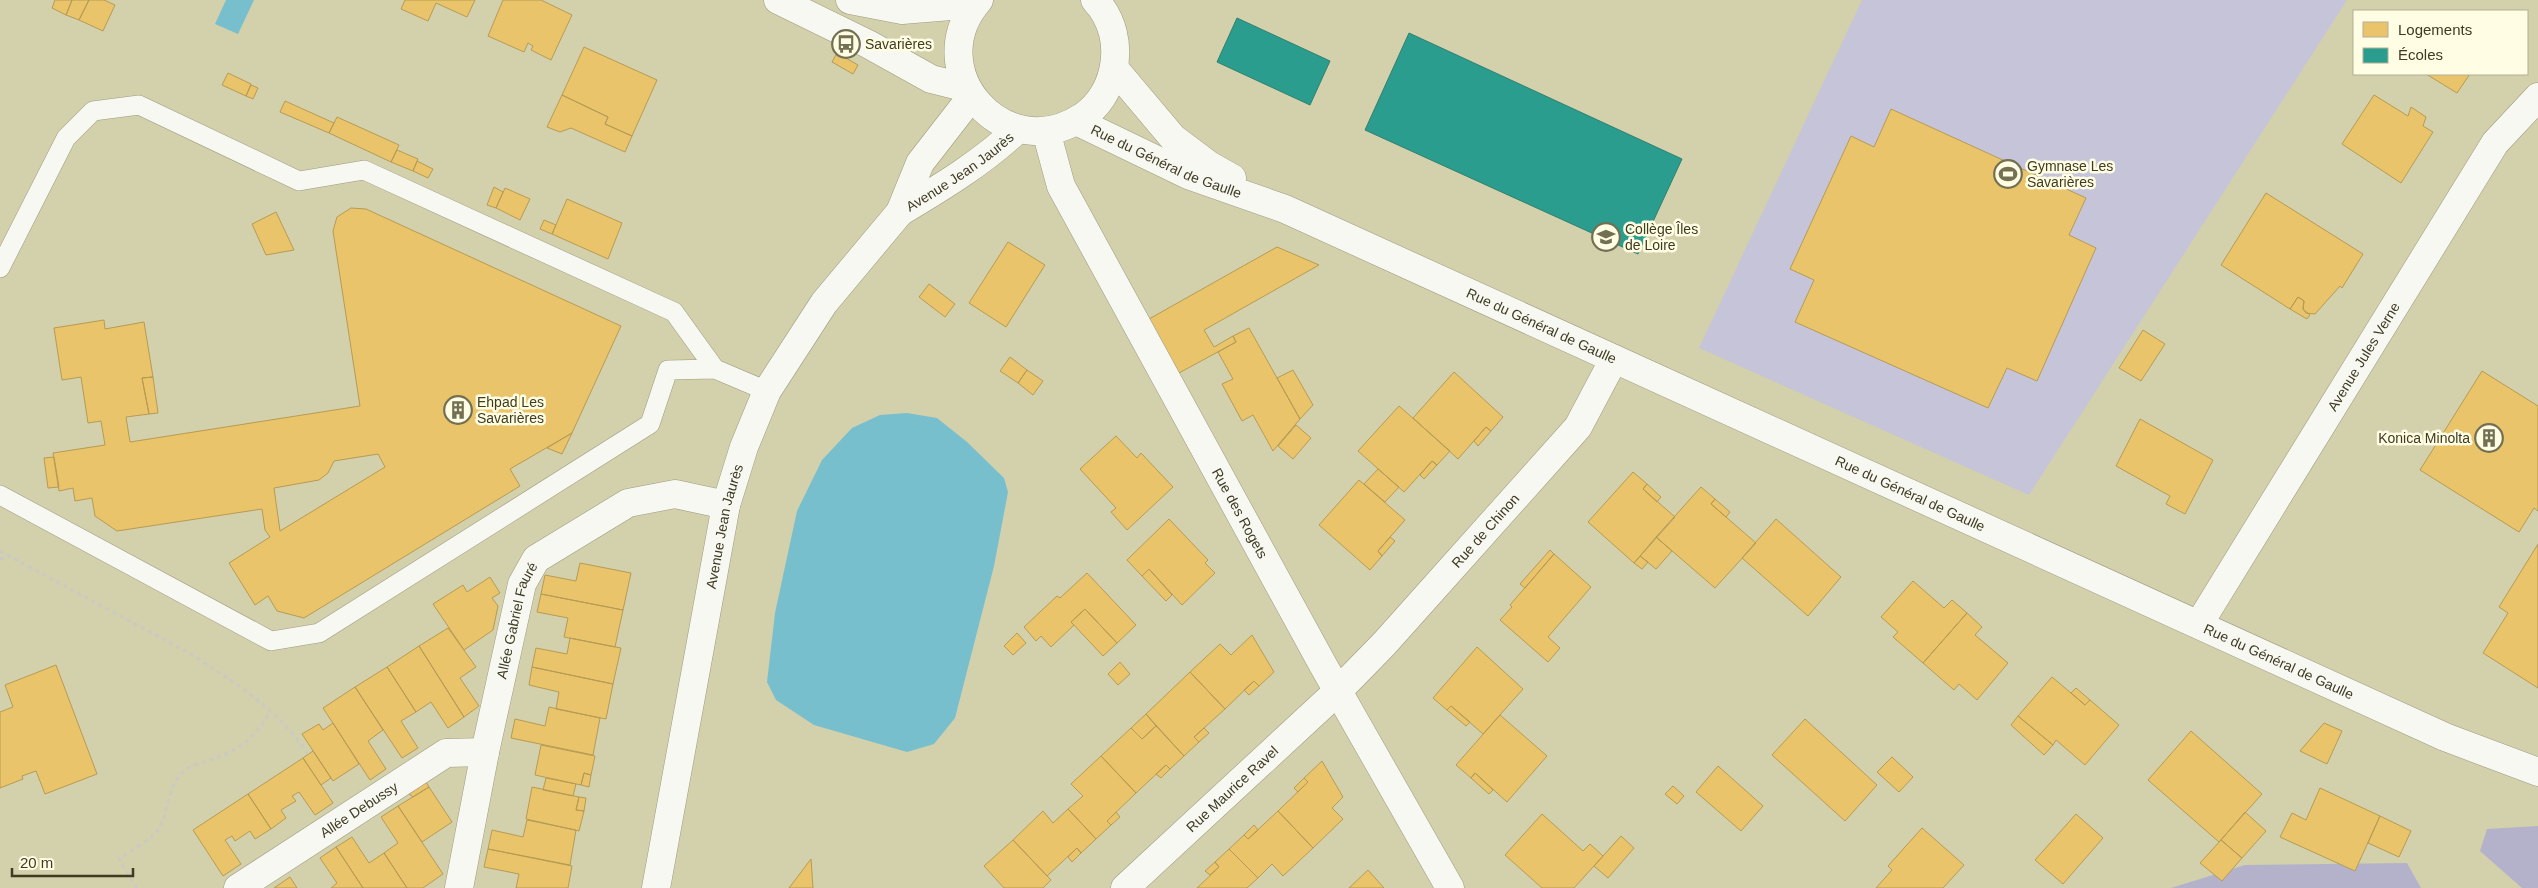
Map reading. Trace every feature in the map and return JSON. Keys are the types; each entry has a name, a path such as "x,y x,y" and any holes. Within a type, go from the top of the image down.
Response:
{"street":[{"path":"778,0 868,44 931,79 970,92"},
{"path":"850,0 902,10 977,2"},
{"path":"977,2 965,22 959,46 960,70 970,92 988,114 1000,122 1018,129 1046,131 1076,121 1098,103 1108,86 1114,68 1116,48 1112,12 1095,0"},
{"name":"Rue du Général de Gaulle","path":"1114,68 1173,138 1208,165 1285,210"},
{"name":"Avenue Jean Jaurès","path":"656,888 726,505 744,447 767,391 824,303 900,212 920,163 970,92"},
{"name":"Avenue Jules Verne","path":"2199,624 2495,142 2538,97"},
{"name":"Rue du Général de Gaulle","path":"1076,121 1136,152 1188,175 1285,210 2199,624 2445,738 2538,772"},
{"name":"Avenue Jean Jaurès","path":"900,212 947,184 994,152 1018,129"},
{"name":"Rue des Rogets","path":"1046,131 1061,186 1450,888"},
{"name":"Rue de Chinon","path":"1339,690 1384,644 1578,426 1614,359"},
{"name":"Allée Gabriel Fauré","path":"459,888 485,752 522,584 536,559 628,503 675,494 726,505"},
{"name":"Rue Maurice Ravel","path":"1125,888 1339,690"},
{"name":"Allée Debussy","path":"238,888 446,753 485,752"}],"lane":[{"path":"0,268 66,138 93,111 139,105 299,181 364,170 674,312 714,369"},
{"path":"0,495 271,641 319,633 650,424 668,370 714,369 767,391"}],"path":[{"path":"0,550 190,654 244,689 290,731 308,754"},
{"path":"0,559 9,556"},
{"path":"137,888 119,859 158,831 174,785 182,773 202,760 215,759 243,745 254,736 270,712"}],"shaded area":[{"name":"Gymnase Les Savarières","path":"1862,0 2347,0 2029,495 1699,348"},
{"path":"2538,826 2538,888 2522,888 2480,851 2487,829"},
{"path":"2407,863 2421,888 2171,888 2245,865"}],"water":[{"path":"226,0 254,0 238,34 215,24"},
{"path":"907,413 937,418 967,442 1004,478 1008,492 994,566 955,718 934,744 907,752 814,725 776,700 767,682 775,613 797,511 822,460 852,428 880,415"}],"building: Logements":[{"path":"55,0 72,0 66,15 52,8"},
{"path":"72,0 89,0 79,20 66,15"},
{"path":"89,0 104,0 115,5 103,31 79,20"},
{"path":"405,0 475,0 467,17 436,3 428,21 401,9"},
{"path":"503,0 541,0 572,15 551,60 531,50 533,46 528,43 524,52 488,36"},
{"path":"584,47 657,80 632,136 605,124 608,117 562,95"},
{"path":"837,53 858,65 853,74 832,62"},
{"path":"228,73 251,84 246,96 222,85"},
{"path":"2428,75 2469,75 2457,93"},
{"path":"251,85 258,88 253,99 246,96"},
{"path":"562,95 608,117 605,124 632,136 625,152 571,128 560,132 547,127"},
{"path":"2374,95 2408,116 2411,107 2426,117 2423,126 2433,132 2401,183 2342,144"},
{"path":"285,101 334,123 329,133 280,112"},
{"path":"1891,109 2086,198 2069,235 2096,248 2037,381 2007,368 1988,408 1795,322 1814,280 1790,269 1851,136 1874,147"},
{"path":"337,117 399,145 391,162 329,133"},
{"path":"397,150 418,159 413,171 391,162"},
{"path":"417,161 433,169 428,178 413,171"},
{"path":"494,187 503,192 496,208 487,205"},
{"path":"505,188 530,199 520,220 496,208"},
{"path":"2266,193 2363,254 2342,288 2340,286 2315,314 2306,313 2303,309 2304,301 2298,297 2290,309 2221,265"},
{"path":"567,199 622,223 608,259 552,234"},
{"name":"Ehpad Les Savarières","path":"351,208 366,209 621,326 572,433 510,469 520,486 304,618 277,611 268,596 255,605 229,563 270,537 265,530 262,509 117,531 95,516 92,498 75,501 73,488 59,491 53,453 105,445 101,421 88,423 81,377 62,380 54,328 104,320 105,329 144,322 153,377 142,378 149,414 126,417 130,442 360,406 333,231 337,217","holes":["378,454 385,467 280,531 274,488 319,480 328,473 334,461"]},
{"path":"276,212 294,250 266,255 252,224"},
{"path":"544,220 556,225 552,234 540,229"},
{"path":"1008,242 1045,265 1006,327 969,303"},
{"path":"1277,247 1319,265 1204,330 1214,347 1233,336 1236,342 1179,373 1149,319"},
{"path":"929,284 955,304 945,317 919,297"},
{"path":"2298,297 2304,301 2303,309 2310,315 2307,319 2290,309"},
{"path":"1249,328 1300,419 1273,451 1253,415 1242,421 1222,384 1233,379 1218,352 1236,342 1233,336"},
{"path":"2143,330 2165,344 2141,381 2119,368"},
{"path":"1010,357 1027,370 1018,383 1000,371"},
{"path":"1027,370 1043,381 1033,395 1018,383"},
{"path":"1293,370 1313,405 1300,419 1277,378"},
{"name":"Konica Minolta","path":"2482,371 2538,406 2538,511 2534,508 2519,532 2420,470"},
{"path":"1454,372 1503,417 1491,431 1486,427 1458,459 1413,418"},
{"path":"153,377 158,413 149,414 142,378"},
{"path":"1399,406 1450,451 1437,465 1432,461 1404,492 1358,451"},
{"path":"2140,419 2213,460 2185,514 2166,504 2170,496 2116,466"},
{"path":"1296,425 1311,438 1293,459 1278,446"},
{"path":"1486,427 1491,431 1478,446 1474,441"},
{"path":"572,433 562,454 547,448"},
{"path":"1116,436 1137,458 1141,453 1173,487 1127,530 1111,512 1116,508 1080,469"},
{"path":"54,457 59,487 48,488 44,458"},
{"path":"1432,461 1437,465 1424,479 1420,475"},
{"path":"1378,469 1399,487 1385,502 1364,484"},
{"path":"1633,472 1647,484 1643,489 1675,517 1634,563 1588,522"},
{"path":"1359,480 1405,520 1378,551 1382,556 1370,570 1319,525"},
{"path":"1647,484 1661,497 1657,502 1643,489"},
{"path":"1701,487 1715,499 1711,504 1756,543 1715,588 1656,537"},
{"path":"1715,499 1730,512 1726,517 1711,504"},
{"path":"1169,519 1208,560 1205,563 1215,573 1182,605 1149,569 1142,576 1127,560"},
{"path":"1776,519 1841,577 1808,616 1742,558"},
{"path":"1390,537 1395,541 1382,556 1378,551"},
{"path":"1656,537 1672,551 1656,569 1640,556"},
{"path":"2538,544 2538,688 2483,653 2508,613 2499,607"},
{"path":"1550,550 1554,554 1525,588 1520,584"},
{"path":"1554,554 1591,587 1548,637 1560,648 1548,662 1500,620 1512,607 1510,605"},
{"path":"1640,556 1648,562 1642,569 1634,563"},
{"path":"580,563 631,573 623,610 541,594 545,575 576,581"},
{"path":"1149,569 1172,595 1166,601 1142,576"},
{"path":"1087,573 1136,625 1117,643 1085,609 1071,622 1074,625 1051,647 1041,636 1036,641 1024,627 1057,596 1060,598"},
{"path":"490,577 500,593 492,598 498,606 493,630 464,650 433,604 463,585 467,592"},
{"path":"1913,581 1944,608 1952,600 1967,613 1923,663 1893,637 1898,632 1881,617"},
{"path":"541,594 623,610 615,647 564,637 568,618 537,612"},
{"path":"1085,609 1117,643 1103,656 1071,622"},
{"path":"1967,613 1982,627 1975,635 2008,663 1977,700 1959,684 1954,690 1923,663"},
{"path":"448,628 476,667 460,678 479,706 464,717 419,646"},
{"path":"1017,633 1026,643 1013,655 1004,646"},
{"path":"1252,635 1274,672 1259,686 1254,681 1225,709 1190,672 1220,644 1231,655"},
{"path":"570,638 621,648 613,684 532,667 536,648 567,654"},
{"path":"419,646 464,717 448,728 431,702 416,712 387,667"},
{"path":"1477,647 1523,689 1483,734 1451,706 1447,710 1433,698"},
{"path":"1120,662 1130,674 1118,685 1108,674"},
{"path":"56,665 97,774 45,794 36,771 22,776 23,779 0,788 0,712 13,707 5,685"},
{"path":"387,667 416,712 401,721 418,748 402,758 355,687"},
{"path":"532,667 613,684 606,719 556,709 559,692 529,685"},
{"path":"1190,672 1225,709 1194,737 1199,742 1184,756 1146,714"},
{"path":"2052,677 2085,705 2090,700 2119,725 2085,765 2056,740 2053,745 2018,716"},
{"path":"1254,681 1259,686 1249,695 1244,690"},
{"path":"355,687 383,730 368,741 386,769 370,780 323,708"},
{"path":"2076,688 2090,700 2085,705 2071,693"},
{"path":"1451,706 1470,722 1466,726 1447,710"},
{"path":"549,707 600,718 593,755 511,738 515,719 545,726"},
{"path":"1146,714 1156,726 1142,739 1131,728"},
{"path":"1500,715 1547,756 1507,802 1475,773 1471,778 1456,765"},
{"path":"2018,716 2053,745 2044,755 2011,725"},
{"path":"1805,719 1877,785 1845,821 1772,755"},
{"path":"333,723 359,764 333,781 302,734 319,724 323,730"},
{"path":"2324,723 2342,731 2327,764 2300,751"},
{"path":"1156,726 1184,756 1170,769 1166,765 1136,793 1101,756 1131,728 1142,739"},
{"path":"1204,728 1209,733 1199,742 1194,737"},
{"path":"2191,731 2262,794 2219,842 2148,780"},
{"path":"541,745 595,756 591,775 584,773 581,785 535,775"},
{"path":"313,751 331,778 321,785 303,758"},
{"path":"1101,756 1136,793 1107,821 1111,825 1096,839 1068,809 1083,796 1071,784"},
{"path":"1892,757 1913,777 1899,792 1877,772"},
{"path":"303,758 333,803 315,815 299,792 292,796 296,801 281,810 286,818 271,829 248,794"},
{"path":"1322,761 1343,797 1332,808 1343,819 1313,848 1278,811 1308,782 1304,778"},
{"path":"1166,765 1170,769 1161,778 1156,774"},
{"path":"1718,766 1763,806 1741,831 1696,792"},
{"path":"584,773 591,775 589,787 581,785"},
{"path":"1475,773 1493,790 1489,794 1471,778"},
{"path":"546,778 576,784 573,796 543,790"},
{"path":"1304,778 1308,782 1298,792 1294,788"},
{"path":"426,782 429,787 413,797 409,794"},
{"path":"1673,786 1684,796 1677,804 1665,794"},
{"path":"429,787 452,822 422,842 398,806"},
{"path":"532,787 579,797 576,810 584,811 579,831 526,819"},
{"path":"2320,788 2380,816 2355,871 2280,837 2292,813 2306,820"},
{"path":"248,794 271,829 255,839 250,831 235,841 232,836 225,840 241,864 223,876 193,830"},
{"path":"579,797 586,798 584,811 576,810"},
{"path":"398,806 443,874 423,888 407,888 384,853 398,843 381,817"},
{"path":"1068,809 1096,839 1081,853 1077,848 1047,876 1013,840 1043,811 1053,823"},
{"path":"1278,811 1313,848 1283,876 1272,864 1258,878 1229,849 1244,835 1248,839"},
{"path":"1116,812 1120,817 1111,825 1107,821"},
{"path":"2245,812 2266,831 2242,858 2221,840"},
{"path":"1542,814 1583,851 1590,844 1603,856 1574,888 1542,888 1505,855"},
{"path":"2076,814 2103,838 2063,884 2035,860"},
{"path":"2380,816 2411,831 2399,857 2368,843"},
{"path":"527,820 576,830 570,865 488,849 492,830 523,837"},
{"path":"1254,825 1258,830 1248,839 1244,835"},
{"path":"1922,828 1964,865 1943,888 1876,888 1892,870 1888,866"},
{"path":"1621,836 1634,848 1608,878 1594,866"},
{"path":"352,837 369,863 384,853 407,888 363,888 336,847"},
{"path":"1013,840 1051,880 1043,888 1004,888 984,866"},
{"path":"2221,840 2242,858 2222,881 2200,863"},
{"path":"336,847 363,888 331,888 337,883 320,858"},
{"path":"1077,848 1081,853 1072,862 1068,857"},
{"path":"488,849 572,866 568,888 516,888 519,874 484,867"},
{"path":"1229,849 1258,878 1247,888 1197,888 1219,867 1215,862"},
{"path":"811,859 813,888 789,888"},
{"path":"1215,862 1219,867 1210,875 1205,871"},
{"path":"1368,870 1384,888 1349,888"},
{"path":"290,877 297,888 274,888"}],"building: Écoles":[{"path":"1237,18 1330,61 1310,105 1217,62"},
{"path":"1409,33 1682,159 1638,254 1365,130"}],"place":[{"name":"Savarières","path":"846,44"},
{"name":"Gymnase Les Savarières","path":"2008,174"},
{"name":"Collège Îles de Loire","path":"1606,237"},
{"name":"Ehpad Les Savarières","path":"458,410"},
{"name":"Konica Minolta","path":"2489,438"}]}
